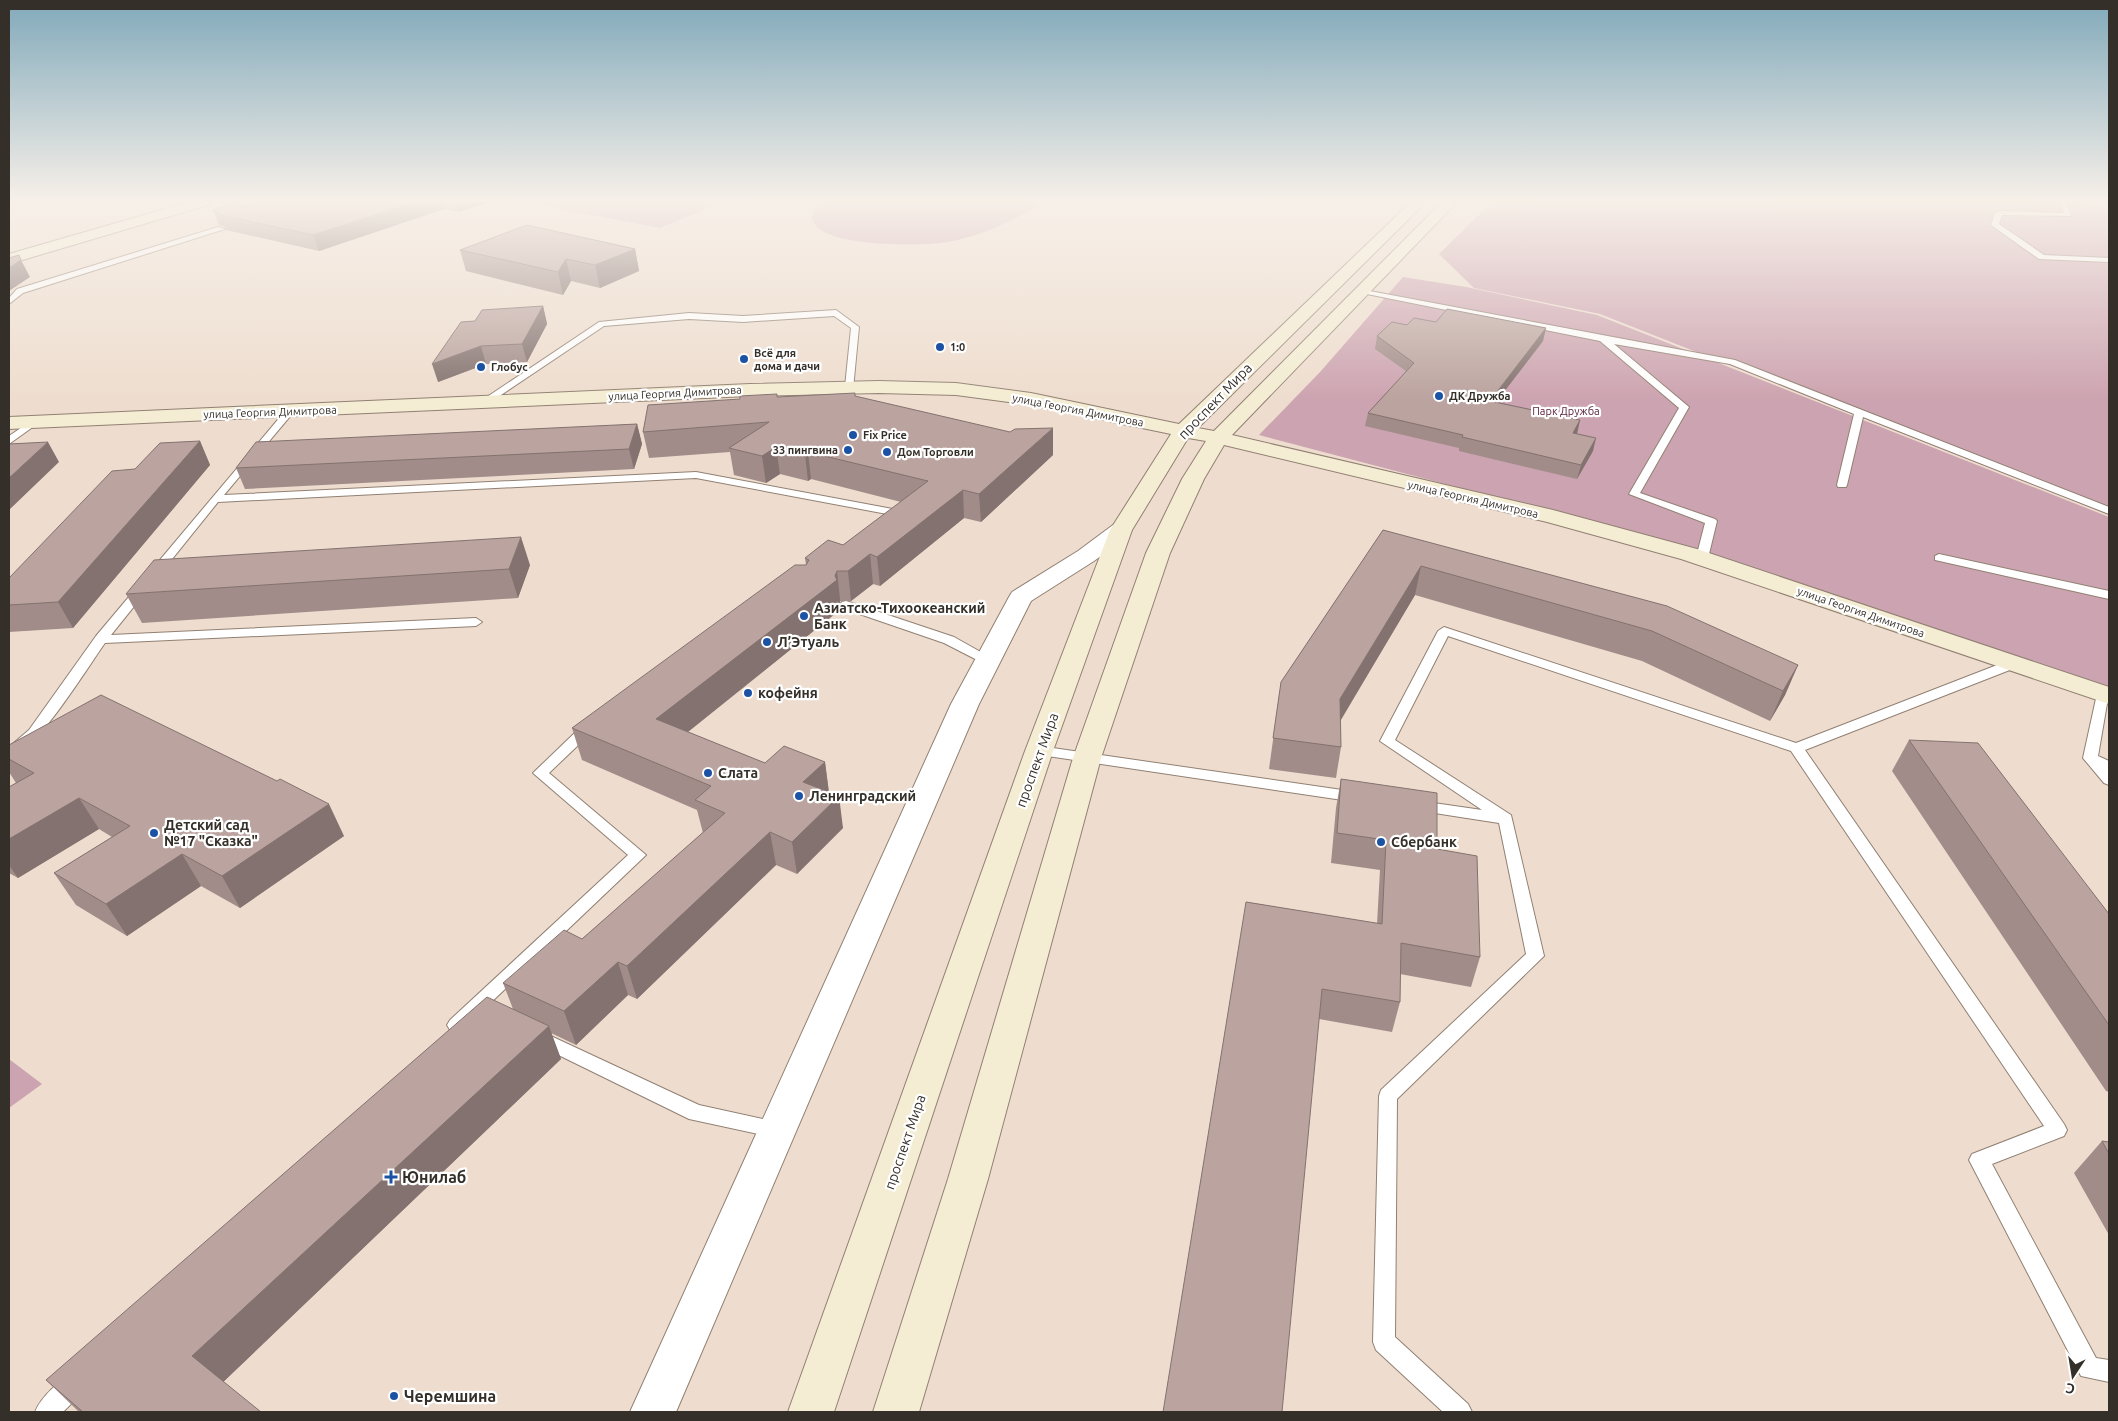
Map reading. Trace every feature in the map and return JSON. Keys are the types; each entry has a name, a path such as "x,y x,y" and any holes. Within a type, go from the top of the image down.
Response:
{"street":[{"name":"проспект Мира","path":"811,1412 1039,751 1121,530 1163,460 1183,431 1351,268"},
{"name":"проспект Мира","path":"896,1412 968,1179 1087,758 1158,553 1193,479 1218,438 1384,268"},
{"name":"улица Георгия Димитрова","path":"9,423 850,387 956,389 1031,399 1218,438 1553,518 1702,558 2107,695"},
{"path":"653,1412 965,704 1021,597 1086,556 1121,530"}],"lane":[{"path":"9,302 20,291 94,268"},
{"path":"1362,291 1603,339 1732,362 2109,511"},
{"path":"483,403 602,324 689,316 743,319 836,313 855,327 850,387"},
{"path":"1603,339 1684,407 1634,494 1710,521 1702,558"},
{"path":"9,754 34,733 101,639 289,412"},
{"path":"1842,484 1859,412"},
{"path":"9,441 34,422"},
{"path":"216,499 696,475 898,513 882,522"},
{"path":"1939,558 2109,595"},
{"path":"846,605 949,640 988,660"},
{"path":"101,639 476,622"},
{"path":"1460,1412 1384,1342 1388,1096 1535,956 1506,819 1387,741 1444,631 1796,748 2057,1130 1979,1160 2089,1368 2109,1371"},
{"path":"1796,748 2015,663"},
{"path":"2090,758 2107,695"},
{"path":"446,1034 638,855 540,773 604,713"},
{"path":"1039,751 1372,799"},
{"path":"2090,758 2109,767"},
{"path":"2090,758 2109,780"},
{"path":"1401,803 1506,819"},
{"path":"475,1007 493,1016"},
{"path":"519,1028 696,1113 778,1130"},
{"path":"47,1412 89,1370"}],"green space":[{"path":"1454,268 2109,268 2109,515 1600,314 1474,288"},
{"name":"Парк Дружба","path":"1403,277 1466,287 1597,315 2109,517 2109,690 1685,547 1259,435 1321,371"},
{"path":"9,1059 42,1084 9,1108"}],"building":[{"path":"542,268 560,268 558,272"},
{"path":"543,306 522,344 481,346 432,364 461,322 475,321 482,310"},
{"name":"ДК Дружба","path":"1447,309 1546,328 1490,401 1580,420 1573,433 1596,438 1581,465 1368,413 1414,363 1377,336 1392,322 1407,325 1414,318 1436,322"},
{"path":"855,393 855,396 1010,432 1015,429 1053,428 979,494 963,490 877,557 870,554 848,571 837,571 835,576 837,580 656,719 765,763 784,746 825,762 803,782 839,796 792,842 770,832 627,966 618,962 564,1011 503,983 564,930 582,939 725,813 695,800 711,786 572,728 795,565 806,565 809,560 805,558 828,540 843,545 928,481 808,452 805,454 776,447 762,456 729,448 769,422 643,432 648,405 740,399 740,396 777,394 777,397"},
{"path":"637,424 629,449 236,468 256,442"},
{"path":"200,441 58,602 9,605 9,578 112,471 135,469 160,443"},
{"path":"48,442 9,478 9,444"},
{"path":"1383,530 1667,606 1798,665 1783,691 1652,631 1421,566 1340,699 1341,747 1273,738 1281,682"},
{"path":"521,537 509,569 126,594 154,560"},
{"path":"101,695 277,781 280,779 329,804 222,876 182,854 106,904 54,873 130,826 79,798 9,839 9,787 34,773 9,759 9,745"},
{"path":"1909,740 1978,743 2109,914 2109,1025"},
{"path":"1341,779 1437,793 1437,849 1477,856 1480,957 1401,943 1400,1002 1322,989 1282,1412 1163,1412 1246,902 1382,924 1386,840 1337,833"},
{"path":"487,997 549,1026 192,1356 261,1412 83,1412 46,1380"},
{"path":"2102,1141 2109,1142 2109,1154"}],"place":[{"name":"1:0","path":"940,347"},
{"name":"Всё для дома и дачи","path":"744,359"},
{"name":"Глобус","path":"481,367"},
{"name":"ДК Дружба","path":"1439,396"},
{"name":"Fix Price","path":"853,435"},
{"name":"33 пингвина","path":"848,450"},
{"name":"Дом Торговли","path":"887,452"},
{"name":"Азиатско-Тихоокеанский Банк","path":"804,616"},
{"name":"Л’Этуаль","path":"767,642"},
{"name":"кофейня","path":"748,693"},
{"name":"Слата","path":"708,773"},
{"name":"Ленинградский","path":"799,796"},
{"name":"Детский сад №17 \"Сказка\"","path":"154,833"},
{"name":"Сбербанк","path":"1381,842"},
{"name":"Юнилаб","path":"391,1177"},
{"name":"Черемшина","path":"394,1396"}]}
